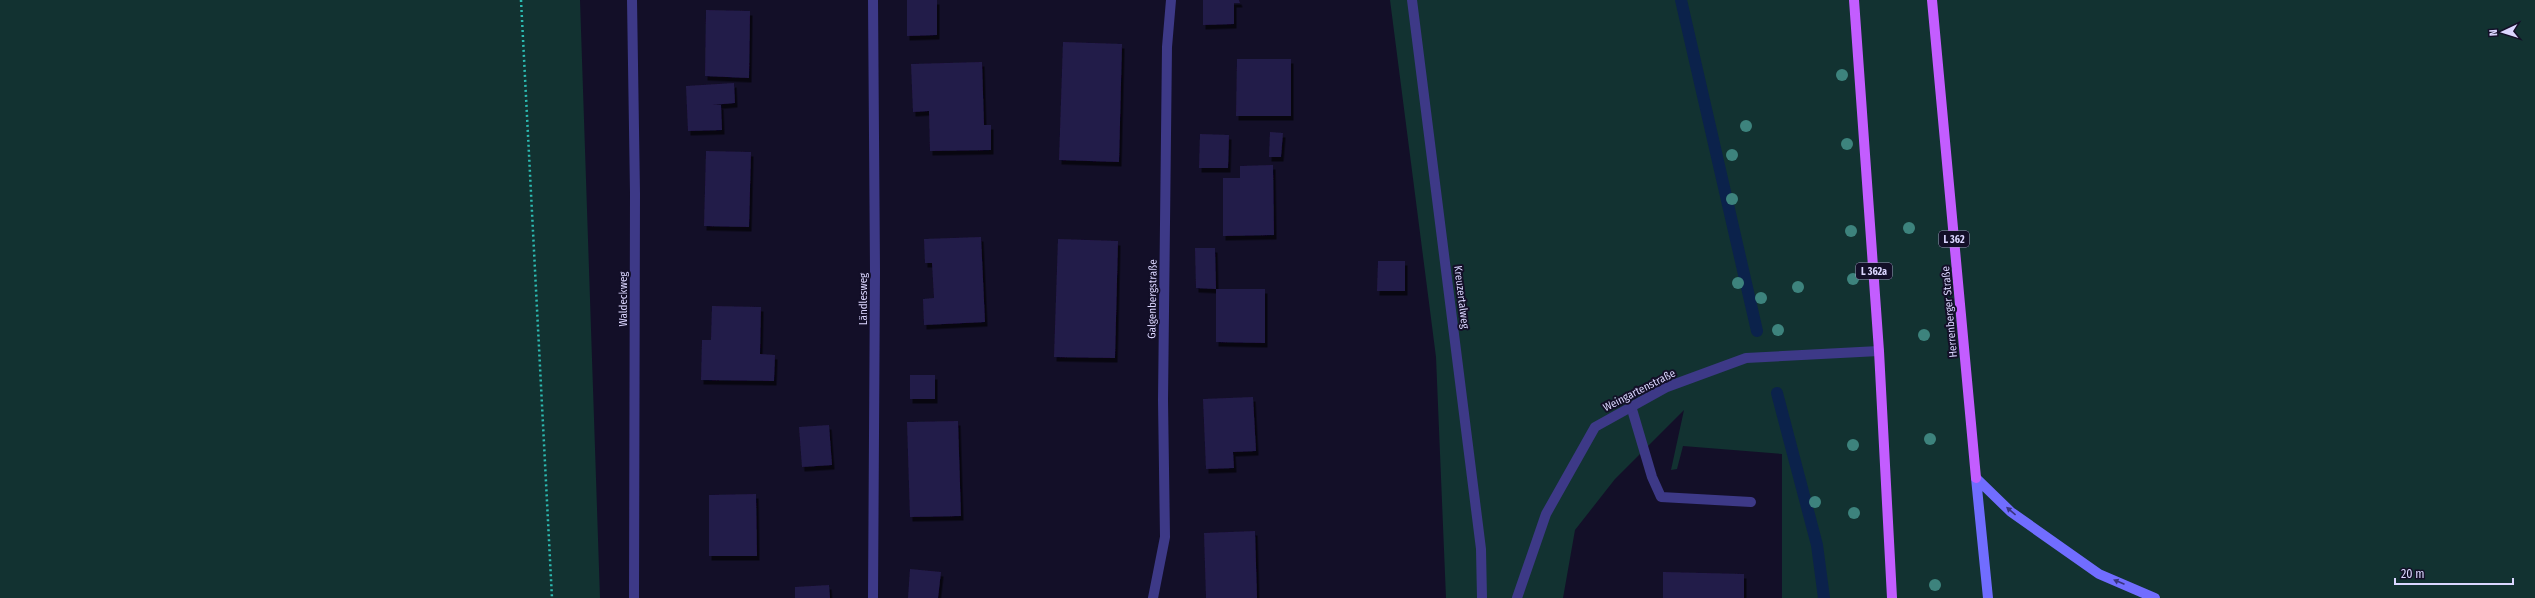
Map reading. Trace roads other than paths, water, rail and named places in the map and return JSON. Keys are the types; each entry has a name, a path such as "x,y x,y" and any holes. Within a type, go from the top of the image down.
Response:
{"main road":[{"name":"L 362a","path":"1854,0 1879,351 1892,598"},
{"name":"Herrenberger Straße","path":"1932,0 1988,598"},
{"path":"1976,478 2011,512 2099,574 2155,598"}],"street":[{"name":"Waldeckweg","path":"632,0 635,193 634,598"},
{"name":"Ländlesweg","path":"873,0 875,272 873,598"},
{"name":"Galgenbergstraße","path":"1153,598 1165,537 1163,400 1166,79 1171,0"},
{"name":"Kreuzertalweg","path":"1412,0 1481,549 1482,598"},
{"name":"Weingartenstraße","path":"1517,598 1546,514 1595,427 1667,387 1746,358 1879,351"},
{"path":"1631,406 1652,477 1661,497 1751,502"}],"waterway":[{"path":"1681,0 1757,331"},
{"path":"1777,393 1817,545 1824,598"}]}
